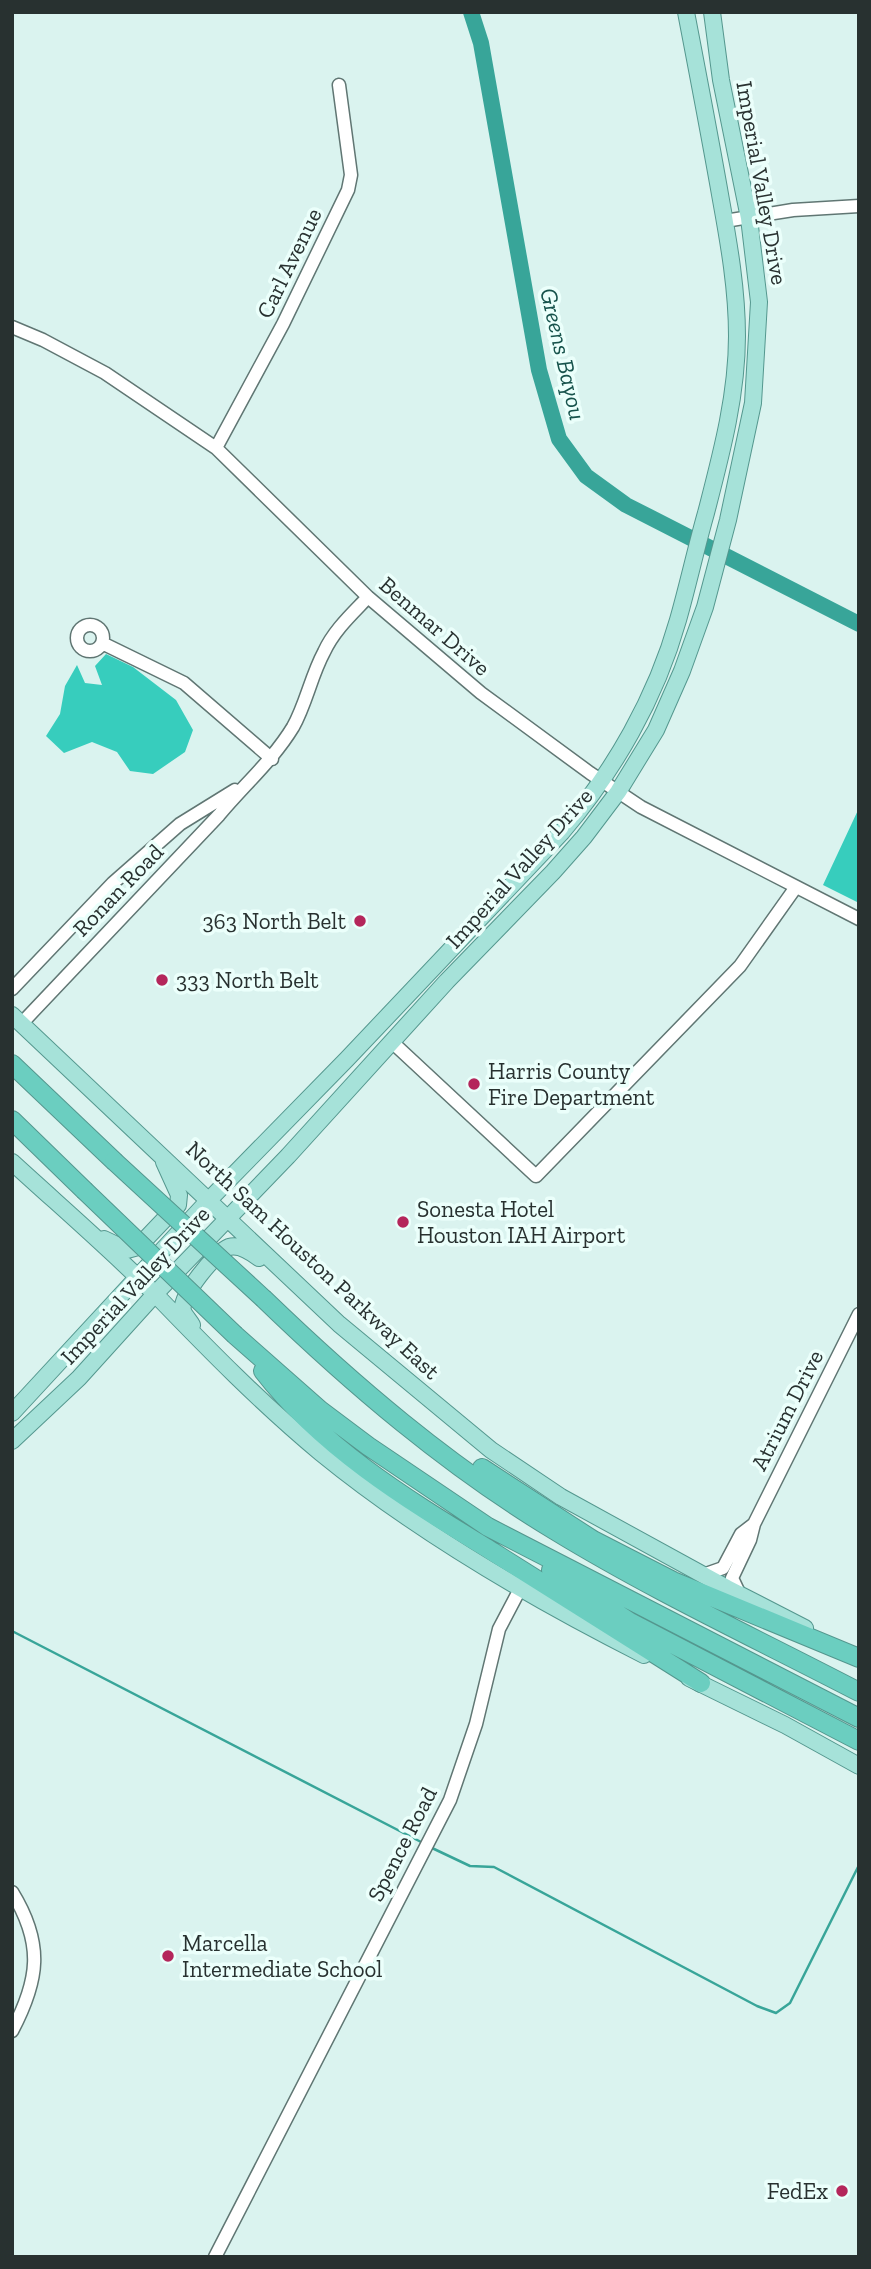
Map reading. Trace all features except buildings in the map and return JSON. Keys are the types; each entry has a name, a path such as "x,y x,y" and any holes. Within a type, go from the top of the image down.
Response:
{"highway":[{"path":"12,1064 322,1355 429,1444 553,1530 859,1692"},
{"path":"16,1125 235,1335 320,1410 358,1439 630,1622 859,1741"},
{"path":"235,1335 275,1387 340,1449 410,1500 701,1683"},
{"path":"374,1400 593,1540 673,1581 859,1657"},
{"path":"488,1527 859,1718"}],"main road":[{"name":"Imperial Valley Drive","path":"14,1411 136,1277 562,832 601,780 643,711 667,652 706,511 730,413 737,337 725,221 686,12"},
{"name":"Imperial Valley Drive","path":"12,1441 79,1378 553,872 618,792 656,730 687,659 710,589 753,403 759,302 749,218 721,79 712,12"},
{"path":"699,80 721,79"},
{"path":"667,652 687,659"},
{"name":"North Sam Houston Parkway East","path":"17,1019 339,1324 491,1451 561,1497 859,1657"},
{"path":"347,1059 363,1074"},
{"path":"72,1218 117,1247 127,1250 138,1247 178,1205 179,1195 160,1152"},
{"path":"12,1162 155,1294 270,1410 328,1459 382,1499 520,1589 575,1620 859,1766"},
{"path":"201,1342 183,1312 183,1301 195,1280 227,1248 237,1246 248,1250 288,1276"},
{"path":"14,1411 29,1426"}],"street":[{"name":"Carl Avenue","path":"216,448 283,324 348,190 351,175 339,85"},
{"path":"725,221 793,210 859,206"},
{"name":"Benmar Drive","path":"12,327 105,373 216,448 368,597 481,693 618,792 641,807 859,919"},
{"name":"Ronan Road","path":"17,1019 163,874 272,758 300,712 324,650 343,622 368,597"},
{"path":"102,643 184,683 272,758"},
{"name":"Ronan Road","path":"12,989 113,883 180,824 244,785"},
{"path":"145,855 163,874"},
{"path":"392,1042 536,1176 740,966 796,887"},
{"name":"Atrium Drive","path":"740,1595 732,1577 750,1540 754,1524 859,1314"},
{"name":"Atrium Drive","path":"703,1575 723,1568 741,1534 754,1524"},
{"name":"Spence Road","path":"215,2257 450,1800 476,1724 499,1629 520,1589"},
{"path":"12,1892 29,1929 34,1947 35,1971 29,1996 12,2031"}],"green space":[{"path":"106,654 133,667 176,700 193,730 185,752 153,774 130,771 117,752 92,742 64,753 46,736 60,714 65,686 77,665 85,683 102,685 95,666"},
{"path":"859,808 859,903 823,885"}],"waterway":[{"name":"Greens Bayou","path":"471,12 481,43 539,370 559,439 586,476 626,505 859,624"},
{"path":"12,1631 423,1843"},
{"path":"432,1848 470,1866 494,1867 757,2006 776,2013 790,2003 859,1865"}],"place":[{"name":"363 North Belt","path":"360,921"},
{"name":"333 North Belt","path":"162,980"},
{"name":"Harris County Fire Department","path":"474,1084"},
{"name":"Sonesta Hotel Houston IAH Airport","path":"403,1222"},
{"name":"Marcella Intermediate School","path":"168,1956"},
{"name":"FedEx","path":"842,2191"}]}
